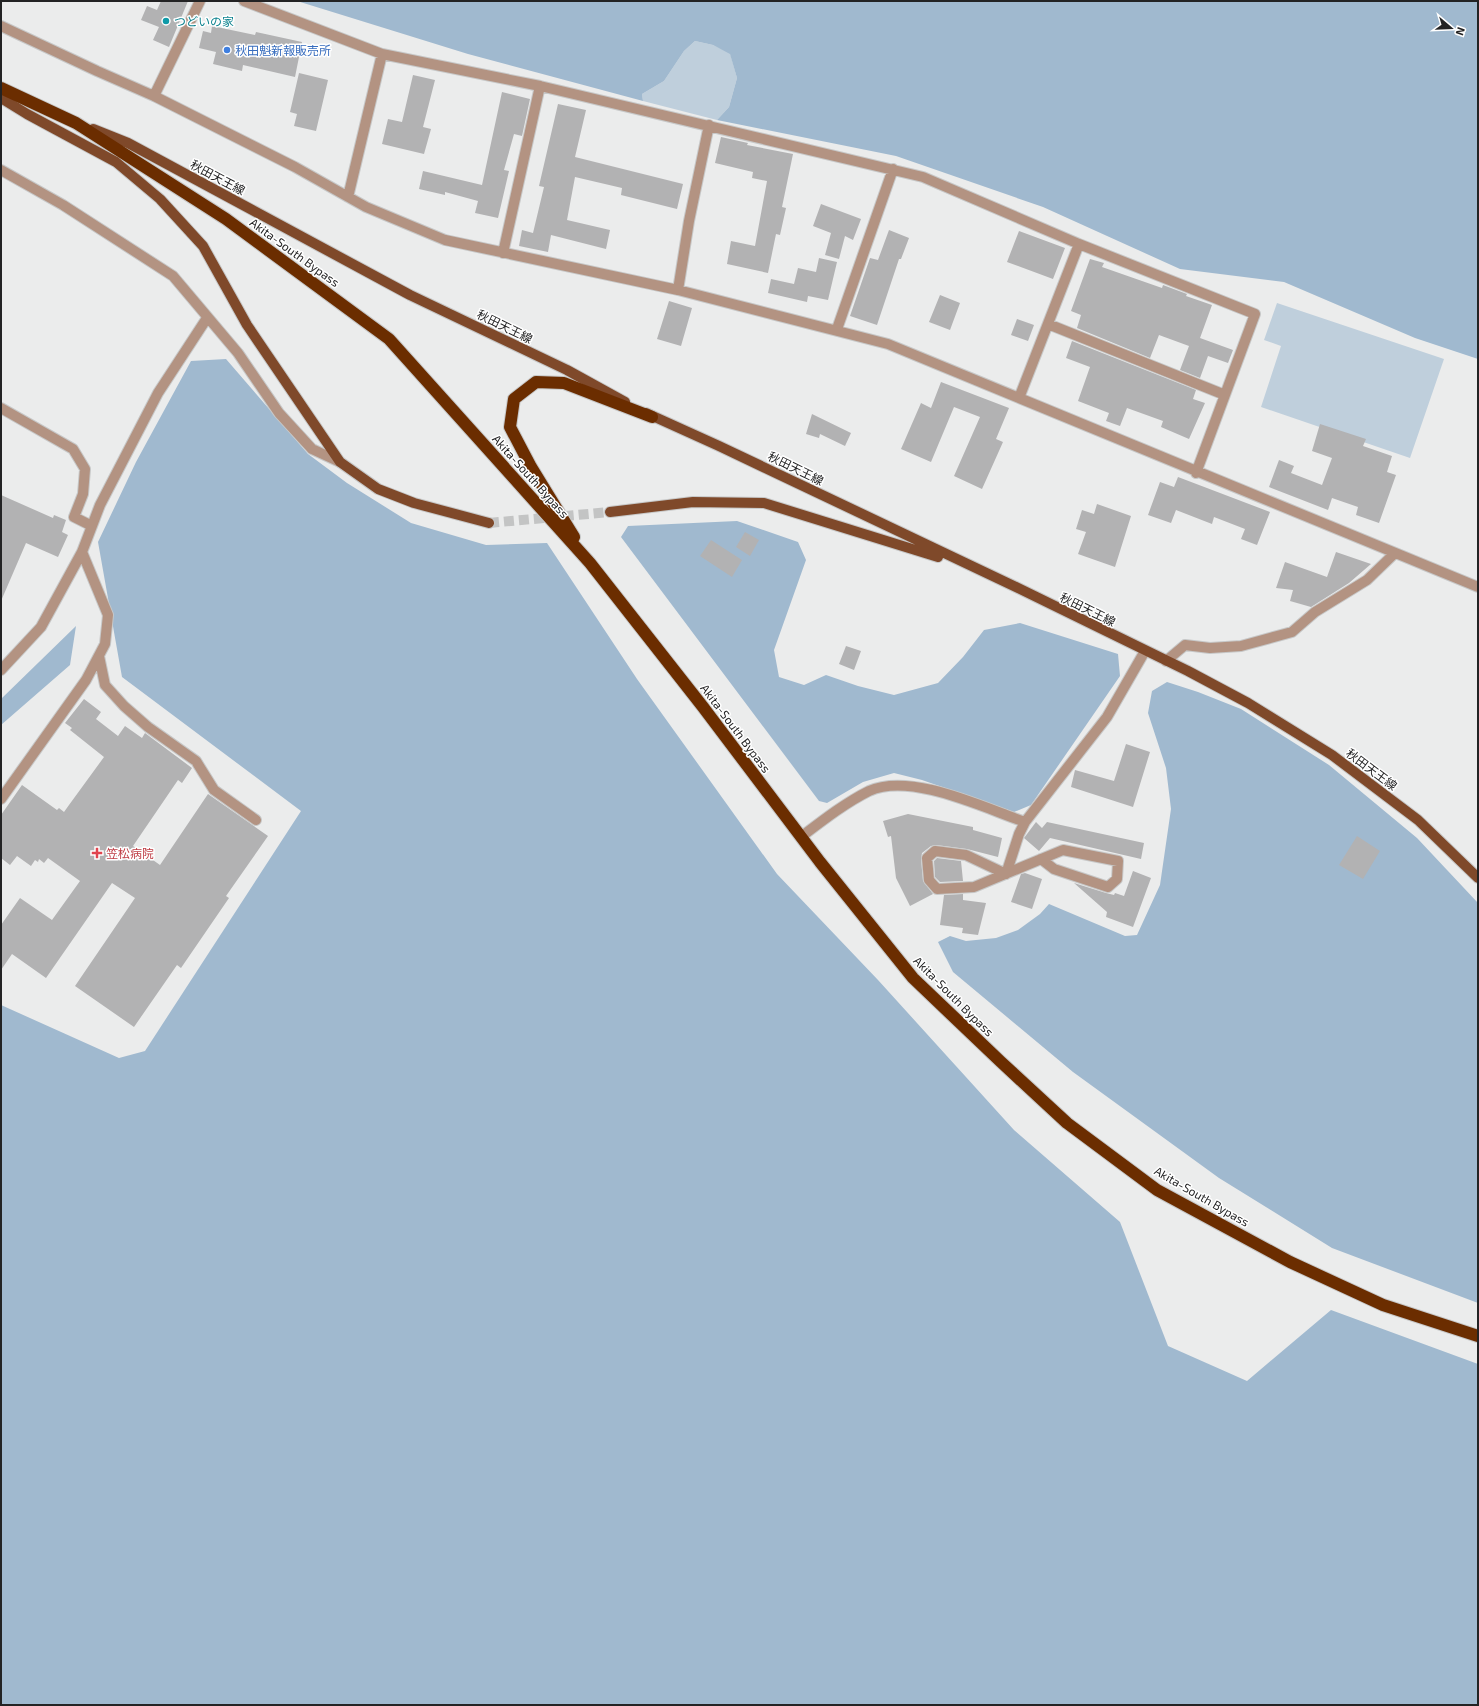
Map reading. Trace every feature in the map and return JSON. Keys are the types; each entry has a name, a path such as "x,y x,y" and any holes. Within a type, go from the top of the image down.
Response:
{"highway":[{"name":"Akita-South Bypass","path":"1,88 76,123 226,219 390,339 590,563 801,837 913,978 1001,1062 1067,1122 1157,1190 1290,1262 1383,1306 1478,1336"},
{"path":"590,563 531,467 510,427 514,400 536,382 564,383 652,417"}],"main road":[{"path":"1,98 27,114 116,162 160,199 203,246 247,325 340,462 378,489 414,503 489,523"},
{"name":"秋田天王線","path":"76,123 128,143 410,295 567,370 652,417 719,446 1166,661 1248,703 1332,755 1418,820 1478,878"},
{"path":"610,512 693,502 764,503 971,567"}],"street":[{"path":"154,96 200,1"},
{"path":"244,1 382,54 540,86 922,177 1079,244 1255,314 1196,472"},
{"path":"1,26 154,96 295,167 366,207 445,240 678,290 888,344 1478,588"},
{"path":"348,197 382,54"},
{"path":"503,253 540,86"},
{"path":"678,290 689,221 709,126"},
{"path":"837,330 893,169"},
{"path":"1,170 63,205 174,276 207,318 238,353 283,418 312,449 340,462"},
{"path":"1019,398 1079,244"},
{"path":"1,670 42,627 82,552 100,505 158,393 207,318"},
{"path":"1048,324 1225,395"},
{"path":"1,408 73,450 85,469 83,494 74,517 92,526"},
{"path":"1,799 86,680 105,644 108,615 82,552"},
{"path":"1166,661 1185,645 1210,648 1241,646 1292,632 1315,612 1366,580 1395,553"},
{"path":"1006,874 1019,834 1025,822 1107,717 1145,651"},
{"path":"99,656 105,685 124,706 148,727 196,760 214,790 256,820"},
{"path":"801,837 823,819 870,791 898,785 933,789 1025,822"},
{"path":"1006,874 966,855 935,852 927,858 928,880 937,889 974,888 1041,859 1063,850 1118,861 1117,879 1108,887 1054,869 1041,859"}],"shaded area":[{"path":"297,1 1478,1 1478,359 1415,338 1284,282 1180,269 1043,207 896,156 717,120 729,107 737,78 730,54 713,45 695,41 684,51 664,81 642,94 643,101 468,54"},
{"path":"695,41 713,45 730,53 737,78 729,107 717,120 643,101 642,94 664,81 684,51"},
{"path":"1277,303 1444,359 1410,458 1261,407 1281,346 1264,340"},
{"path":"226,359 308,454 347,483 411,523 486,545 547,543 637,679 777,874 878,980 1014,1130 1120,1222 1168,1346 1247,1381 1331,1310 1478,1364 1478,1705 1,1705 1,1005 119,1058 145,1051 301,811 122,677 98,542 136,462 191,361"},
{"path":"737,521 798,542 806,560 774,650 779,677 804,685 826,675 858,686 894,695 938,683 963,657 984,630 1020,623 1118,654 1120,676 1031,805 1014,812 922,780 894,773 863,782 827,803 819,801 621,537 628,526"},
{"path":"76,626 70,665 1,725 1,699"},
{"path":"1167,682 1198,692 1241,709 1329,765 1417,838 1478,903 1478,1303 1332,1248 1219,1178 1073,1072 953,972 938,942 950,936 966,941 996,938 1018,930 1040,914 1049,904 1125,936 1137,935 1160,885 1171,809 1166,768 1148,713 1152,691"}],"building":[{"name":"つどいの家","path":"161,1 188,1 169,47 153,40 159,27 141,20 147,6 157,10"},
{"path":"212,26 255,35 256,32 302,42 295,77 243,65 242,71 213,64 216,52 199,48 203,31 211,33"},
{"path":"299,73 328,80 316,131 294,126 297,114 290,112"},
{"path":"413,75 435,80 423,127 431,129 424,154 382,144 388,119 402,122"},
{"path":"502,92 530,99 522,136 514,134 504,170 509,171 498,218 475,213 478,201 445,192 445,195 419,189 423,171 482,185"},
{"path":"558,104 586,110 575,157 683,184 677,209 621,195 622,188 575,177 567,220 610,230 606,249 551,235 548,252 519,246 522,230 533,233 544,187 539,186"},
{"path":"721,137 748,143 747,145 793,154 782,207 786,208 780,235 776,234 768,273 727,264 731,241 755,246 767,181 752,178 753,172 715,163"},
{"path":"821,204 861,219 853,240 845,236 839,259 825,255 831,233 813,226"},
{"path":"889,230 909,238 901,259 899,259 877,325 850,316 870,258 878,260"},
{"path":"1019,231 1065,248 1053,279 1007,262"},
{"path":"819,258 837,262 828,300 808,296 807,302 768,293 771,279 794,284 798,268 816,272"},
{"path":"1090,259 1104,263 1102,267 1162,288 1163,285 1187,294 1186,296 1212,305 1200,338 1233,350 1228,363 1208,356 1200,378 1180,370 1189,346 1159,335 1150,358 1077,328 1081,315 1071,311"},
{"path":"940,295 960,303 950,330 929,322"},
{"path":"669,301 692,308 681,346 657,339"},
{"path":"1017,319 1034,325 1028,341 1011,335"},
{"path":"1072,341 1196,390 1193,399 1205,403 1189,439 1161,427 1163,421 1127,408 1120,426 1106,421 1109,413 1078,401 1090,367 1066,358"},
{"path":"941,382 1009,408 996,439 1003,442 982,489 954,476 980,417 954,407 931,462 901,449 921,403 931,408"},
{"path":"812,414 851,433 845,446 820,434 819,438 806,434"},
{"path":"1320,424 1366,439 1363,446 1392,456 1387,472 1396,475 1379,523 1356,515 1358,507 1332,498 1328,510 1269,487 1279,460 1294,466 1291,473 1322,485 1332,458 1312,451"},
{"path":"1178,477 1270,512 1257,545 1241,539 1245,529 1214,517 1212,524 1176,510 1171,523 1148,515 1160,482 1174,487"},
{"path":"1,495 53,518 54,515 66,520 62,532 68,535 58,557 26,543 1,601"},
{"path":"1097,504 1131,516 1115,567 1078,554 1086,532 1076,529 1082,510 1094,514"},
{"path":"745,532 759,540 750,556 736,547"},
{"path":"711,540 742,560 732,577 700,556"},
{"path":"1336,552 1371,564 1349,583 1311,607 1290,601 1293,590 1276,588 1285,562 1327,577"},
{"path":"846,646 861,651 854,670 839,664"},
{"path":"84,699 101,712 96,719 118,736 125,726 142,738 145,733 192,768 182,783 178,780 133,846 160,865 208,794 268,836 226,896 229,898 181,968 177,965 134,1027 75,986 135,898 112,883 46,978 12,954 1,970 1,925 20,898 52,920 80,881 48,858 44,863 39,859 38,862 35,860 31,866 17,856 10,865 1,858 1,815 22,785 57,810 59,808 64,812 104,757 70,730 72,728 65,723"},
{"path":"1126,744 1150,752 1133,807 1071,787 1075,770 1114,781"},
{"path":"908,814 973,827 973,830 1002,838 998,857 967,849 936,845 931,846 922,853 921,859 923,881 933,894 910,906 896,878 891,836 888,837 883,821"},
{"path":"1036,822 1042,828 1047,822 1144,843 1141,859 1050,838 1039,851 1024,838"},
{"path":"1357,836 1380,851 1363,879 1339,865"},
{"path":"937,858 961,861 963,881 940,882 935,877 934,861"},
{"path":"1133,871 1151,878 1133,927 1106,917 1107,912 1074,883 1106,893 1114,895 1115,893 1124,896"},
{"path":"1025,873 1042,879 1032,909 1011,902 1021,874"},
{"path":"963,894 963,900 986,903 978,935 962,933 963,928 940,925 944,895"}],"tunnel":[{"path":"489,523 610,512"}],"place":[{"name":"つどいの家","path":"166,21"},
{"name":"秋田魁新報販売所","path":"227,50"},
{"name":"笠松病院","path":"97,853"}]}
